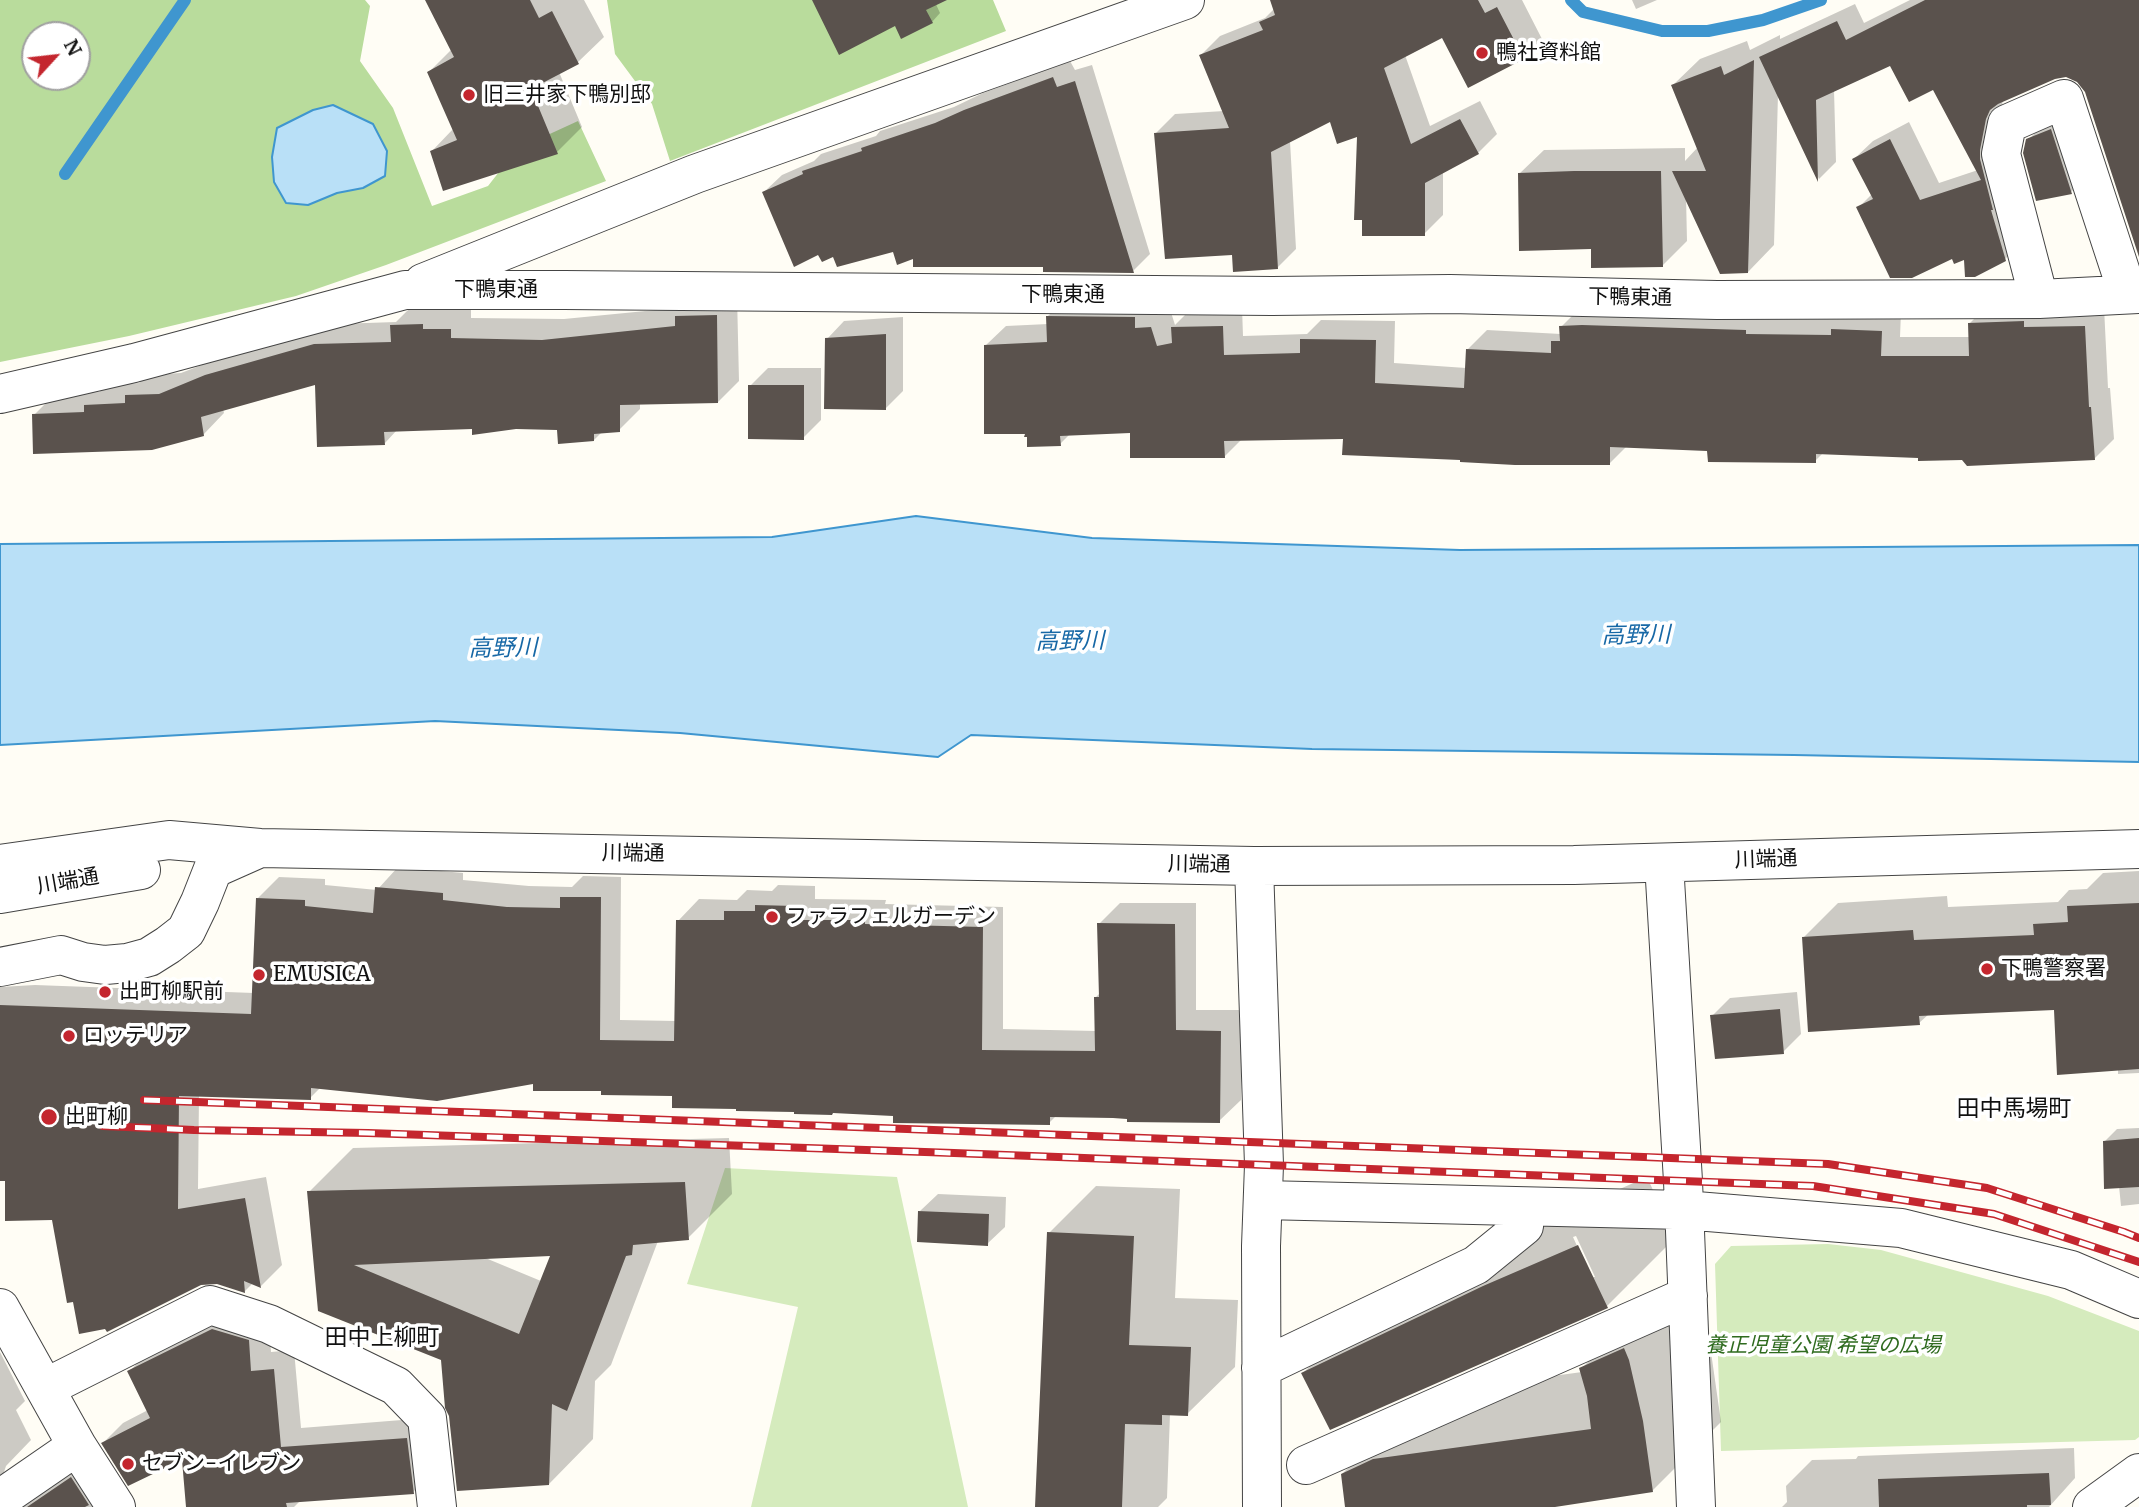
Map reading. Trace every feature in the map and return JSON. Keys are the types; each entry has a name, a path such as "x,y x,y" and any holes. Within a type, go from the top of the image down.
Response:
{"street":[{"path":"405,290 695,174 1185,0"},
{"path":"2039,299 2001,154 2007,124 2064,99 2133,294"},
{"name":"下鴨東通","path":"0,394 134,363 405,290 1258,296 1450,294 1717,300 2039,299 2133,294"},
{"name":"川端通","path":"0,864 169,840 260,848 1254,866 1574,865 2139,849"},
{"path":"0,967 61,955 105,965 149,957 186,931 213,869 260,848"},
{"name":"川端通","path":"0,894 260,848"},
{"path":"1664,863 1684,1210 1696,1507"},
{"path":"1254,866 1264,1165 1261,1246 1262,1507"},
{"path":"1263,1200 1684,1210 1901,1228 2071,1270 2139,1299"},
{"path":"1261,1368 1476,1265 1524,1226"},
{"path":"1306,1465 1688,1296"},
{"path":"45,1388 210,1305 269,1324 396,1386 427,1418 437,1507"},
{"path":"0,1308 77,1446 116,1507"},
{"path":"0,1499 77,1446"},
{"path":"2092,1507 2139,1473"}],"green space":[{"path":"0,0 365,0 370,6 360,61 393,108 432,206 488,186 517,149 578,121 606,181 386,265 296,296 129,336 0,362","holes":["356,117 373,124 363,188 337,193"]},
{"path":"607,0 993,0 1006,31 670,161 652,104 615,54"},
{"path":"725,1168 897,1177 968,1507 751,1507 798,1307 687,1284"},
{"name":"養正児童公園 希望の広場","path":"1828,1244 1881,1250 2048,1296 2139,1331 2139,1437 2135,1440 1721,1451 1715,1264 1731,1246"}],"water":[{"path":"333,105 373,124 387,151 385,176 363,188 337,193 308,205 286,203 274,182 272,157 277,128 313,110"},
{"name":"高野川","path":"916,516 1092,538 1460,550 2139,545 2139,762 1312,749 971,735 938,757 680,733 435,721 0,745 0,544 772,537"}],"building":[{"name":"旧三井家下鴨別邸","path":"425,0 530,0 539,18 552,11 579,64 531,89 558,154 443,191 430,151 457,140 427,72 454,57"},
{"path":"812,0 947,0 926,10 933,23 901,39 895,26 839,55"},
{"path":"1270,0 1478,0 1485,13 1497,7 1524,59 1468,88 1442,38 1384,68 1411,144 1460,119 1479,154 1425,183 1425,236 1362,236 1362,220 1354,220 1357,137 1337,144 1330,122 1271,152 1278,269 1233,272 1232,255 1165,259 1154,133 1229,128 1199,55 1263,30 1259,22 1275,15"},
{"path":"1925,0 2139,0 2139,257 2085,92 2077,82 2066,77 2055,79 1998,104 1990,110 1986,119 1980,159 2006,261 1975,277 1965,277 1964,260 1954,264 1952,259 1912,278 1890,278 1856,207 1873,199 1852,159 1890,139 1920,200 1981,180 1933,90 1909,102 1890,66 1816,100 1818,182 1759,57 1837,21 1846,40"},
{"path":"1754,60 1748,273 1720,274 1672,171 1706,171 1671,85 1721,66 1724,75"},
{"path":"1053,77 1057,87 1075,81 1134,273 1043,272 1043,267 913,267 913,259 897,265 893,252 837,267 833,257 822,262 818,255 794,267 762,192 803,174 802,171 862,151 861,148 935,123"},
{"path":"2051,129 2072,194 2036,201 2023,153 2026,139"},
{"path":"1661,171 1663,267 1591,268 1591,249 1519,251 1518,173"},
{"path":"717,315 718,403 620,405 620,432 594,434 594,441 558,444 557,430 516,429 472,435 472,429 384,432 385,445 317,447 315,385 201,417 204,436 152,450 33,454 32,414 84,412 84,405 125,403 125,395 159,394 205,375 314,344 391,342 390,325 423,324 423,329 451,329 451,338 542,340 675,326 675,316"},
{"path":"1046,316 1135,317 1135,328 1151,327 1157,346 1172,343 1171,327 1223,326 1224,355 1300,353 1300,339 1376,340 1375,383 1464,388 1466,349 1551,353 1551,341 1560,341 1559,326 1746,330 1746,334 1831,335 1831,329 1882,331 1881,356 1969,356 1968,323 2024,321 2024,327 2085,326 2095,460 1967,466 1962,460 1918,461 1918,458 1816,454 1816,463 1708,462 1707,451 1610,447 1610,465 1515,465 1342,455 1343,439 1224,441 1225,458 1130,458 1130,433 1060,436 1061,446 1027,447 1025,434 984,434 984,345 1047,342"},
{"path":"886,334 886,410 824,409 825,338"},
{"path":"748,385 804,385 804,440 748,439"},
{"path":"375,887 443,893 443,900 507,907 560,908 560,897 601,897 600,1040 674,1041 676,920 724,920 724,911 755,911 755,905 795,906 795,920 865,920 865,924 983,927 982,1050 1095,1051 1094,997 1099,997 1097,923 1175,924 1176,1030 1221,1031 1220,1123 1127,1122 1127,1119 1113,1118 1050,1117 1050,1125 893,1123 893,1116 672,1108 672,1096 601,1095 601,1091 533,1091 533,1084 437,1101 311,1088 311,1100 179,1096 178,1209 245,1198 261,1288 244,1281 245,1293 217,1284 201,1285 107,1332 105,1329 79,1334 73,1302 67,1303 52,1220 5,1221 5,1181 0,1181 0,1005 251,1014 256,898 305,900 305,906 373,913"},
{"path":"2139,903 2139,1069 2057,1075 2054,1010 1919,1016 1920,1025 1808,1032 1802,937 1913,930 1914,940 2034,935 2033,924 2068,922 2067,906"},
{"path":"1780,1009 1784,1054 1715,1059 1710,1015"},
{"path":"2139,1138 2139,1187 2104,1189 2103,1141"},
{"path":"685,1182 689,1240 633,1245 632,1255 626,1256 567,1411 552,1404 549,1485 457,1491 441,1360 318,1311 307,1191","holes":["550,1256 519,1334 354,1265"]},
{"path":"918,1211 989,1214 988,1246 917,1242"},
{"path":"1047,1232 1134,1236 1129,1345 1191,1347 1188,1416 1162,1415 1162,1425 1125,1424 1122,1507 1035,1507"},
{"path":"1578,1245 1608,1308 1330,1430 1301,1373 1483,1286"},
{"path":"212,1329 249,1340 251,1371 274,1369 281,1447 407,1438 414,1494 286,1503 287,1507 186,1507 182,1460 128,1486 101,1443 150,1418 127,1371"},
{"path":"1624,1348 1643,1421 1653,1492 1555,1507 1345,1507 1341,1474 1373,1459 1591,1429 1587,1396 1579,1368"},
{"path":"2049,1473 2051,1505 1879,1507 1878,1479"},
{"path":"71,1477 89,1505 27,1507"}],"waterway":[{"path":"65,174 185,0"},
{"path":"1571,0 1583,12 1662,31 1708,31 1763,20 1821,0"}],"railway":[{"path":"144,1100 1828,1164 1987,1188 2139,1238"},
{"path":"103,1126 954,1153 1813,1186 1994,1214 2139,1262"}],"place":[{"name":"鴨社資料館","path":"1482,53"},
{"name":"旧三井家下鴨別邸","path":"469,95"},
{"name":"ファラフェルガーデン","path":"772,917"},
{"name":"下鴨警察署","path":"1987,969"},
{"name":"EMUSICA","path":"259,975"},
{"name":"出町柳駅前","path":"105,992"},
{"name":"ロッテリア","path":"69,1036"},
{"name":"出町柳","path":"49,1117"},
{"name":"セブン-イレブン","path":"128,1464"}],"district":[{"name":"田中馬場町","path":"2014,1109"},
{"name":"田中上柳町","path":"382,1338"}]}
